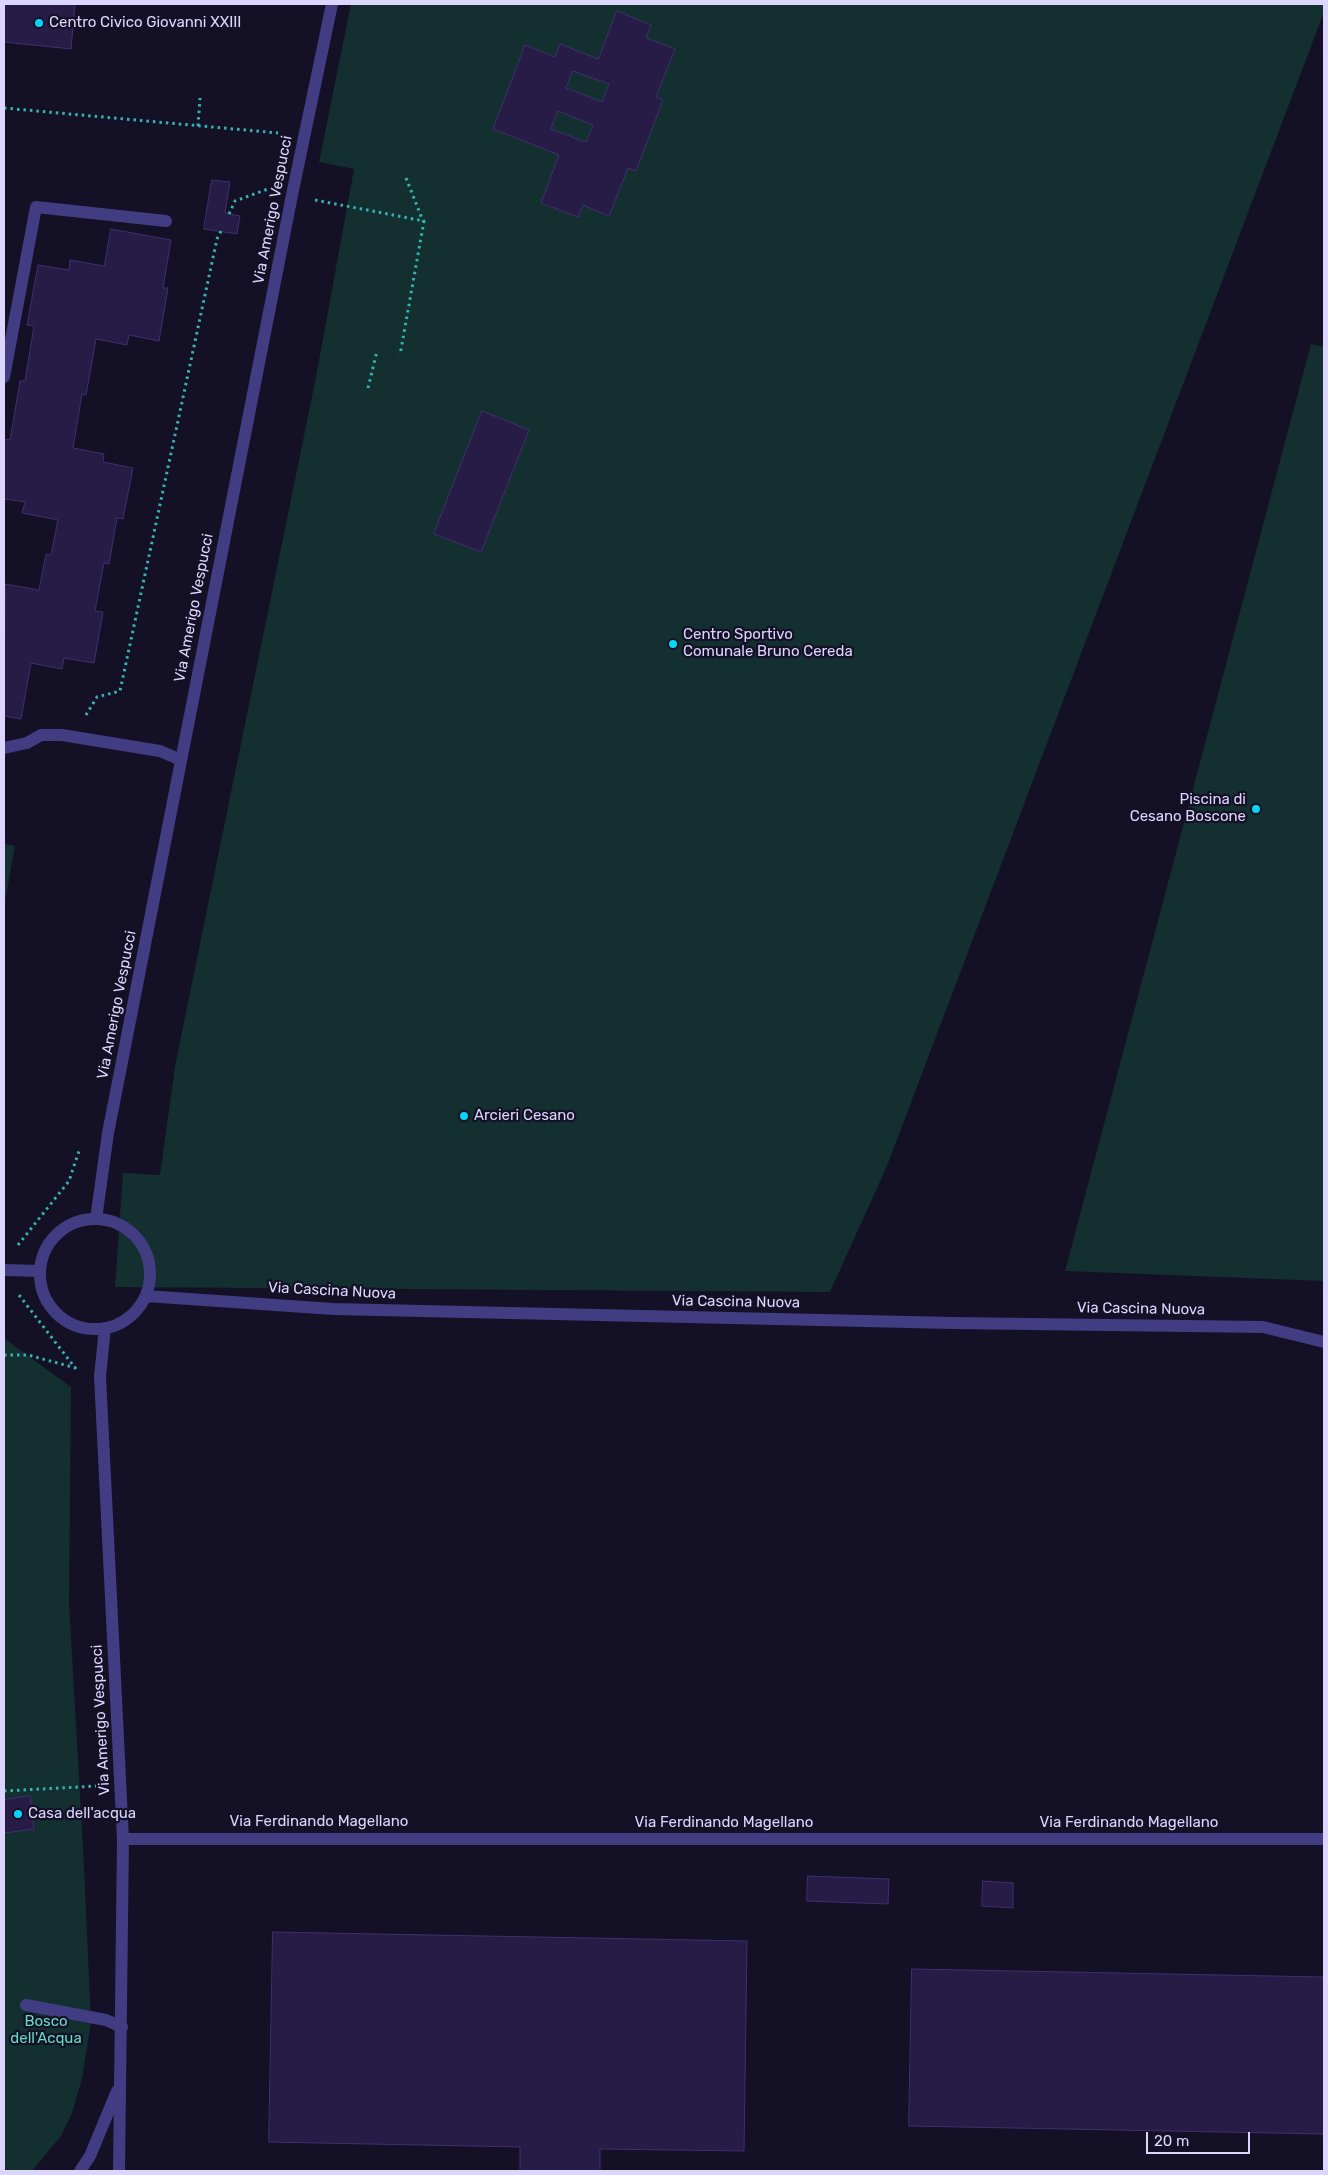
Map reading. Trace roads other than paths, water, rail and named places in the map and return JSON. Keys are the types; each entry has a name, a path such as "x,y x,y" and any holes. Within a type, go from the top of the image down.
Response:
{"street":[{"name":"Via Amerigo Vespucci","path":"96,1219 108,1133 292,195 332,4"},
{"path":"4,377 36,208 166,221"},
{"path":"4,748 27,742 41,735 62,735 160,751 181,760"},
{"path":"96,1219 114,1223 130,1231 142,1244 149,1261 150,1279 146,1296 136,1311 122,1322 105,1328 88,1329 72,1324 59,1316 48,1303 41,1288 40,1271 44,1255 52,1240 64,1228 79,1221 96,1219"},
{"path":"4,1270 40,1271"},
{"name":"Via Cascina Nuova","path":"146,1296 333,1309 953,1323 1264,1327 1324,1342"},
{"name":"Via Amerigo Vespucci","path":"105,1328 100,1376 123,1839 119,2171"},
{"name":"Via Ferdinando Magellano","path":"123,1839 1324,1839"},
{"path":"26,2005 106,2020 122,2027"},
{"path":"80,2171 90,2156 119,2084"}],"place":[{"name":"Centro Civico Giovanni XXIII","path":"39,23"},
{"name":"Centro Sportivo Comunale Bruno Cereda","path":"673,644"},
{"name":"Piscina di Cesano Boscone","path":"1256,809"},
{"name":"Arcieri Cesano","path":"464,1116"},
{"name":"Casa dell'acqua","path":"18,1814"}],"park label":[{"name":"Bosco dell'Acqua","path":"46,2030"}]}
